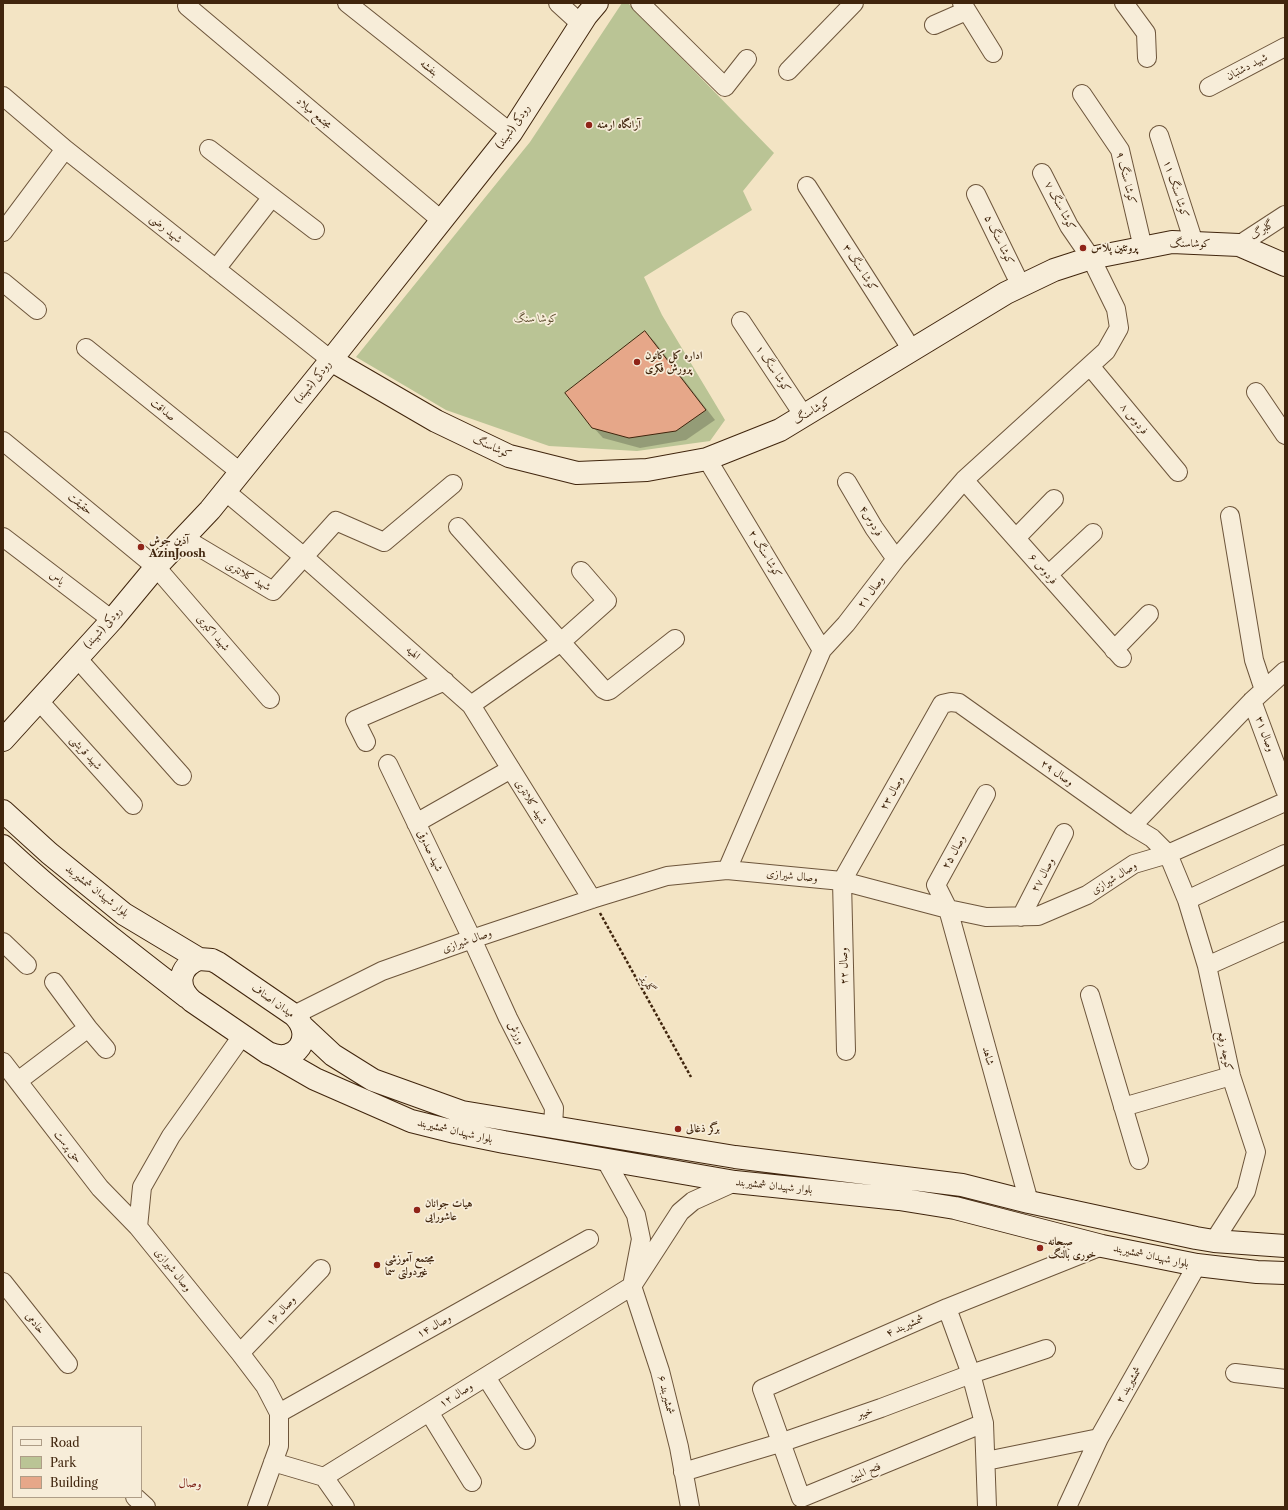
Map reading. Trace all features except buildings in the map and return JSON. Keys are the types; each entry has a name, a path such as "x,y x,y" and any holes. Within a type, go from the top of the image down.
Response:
{"main road":[{"name":"رودکی (شهبند)","path":"5,734 39,701 112,620 156,567 210,510 511,133 581,24 597,3"},
{"name":"کوشاسنگ","path":"331,360 436,422 509,456 577,473 647,470 708,458 780,430 1006,293 1054,270 1091,258 1172,242 1239,245 1285,265"},
{"name":"بلوار شهیدان شمشیربند","path":"3,811 48,853 124,914 199,959"},
{"path":"3,846 32,873 107,936 242,1036 268,1054 275,1056"},
{"path":"187,996 183,991 182,977 188,965 199,959"},
{"name":"میدان اصناف","path":"199,959 212,960 218,963 298,1021 303,1041 295,1052 289,1056 275,1056"},
{"name":"بلوار شهیدان شمشیربند","path":"298,1021 332,1055 373,1080 462,1112 735,1157 962,1185 1029,1202 1196,1238 1214,1241 1285,1246"},
{"name":"بلوار شهیدان شمشیربند","path":"275,1056 315,1079 411,1121 455,1132 497,1141 735,1182 899,1199 955,1208 1102,1246 1197,1265 1257,1272 1285,1273"}],"street":[{"name":"بنفشه","path":"347,3 511,133"},
{"path":"558,3 581,24"},
{"path":"640,3 725,87 747,59"},
{"path":"788,71 854,3"},
{"path":"1124,3 1146,33 1147,58"},
{"name":"مجتمع میلاد","path":"187,6 441,220"},
{"path":"934,25 964,7 993,53"},
{"name":"شهید دشتبان","path":"1209,87 1283,53"},
{"name":"کوشا سنگ ۹","path":"1082,94 1120,150 1143,248"},
{"name":"شهید رضی","path":"3,96 65,149 331,360"},
{"name":"۱۱ کوشا سنگ","path":"1159,135 1194,243"},
{"path":"3,232 65,149"},
{"path":"209,149 315,230"},
{"name":"کوشا سنگ ۷","path":"1042,173 1069,226 1091,258 1116,309 1119,328 1106,351 1090,366"},
{"name":"کوشا سنگ ۳","path":"807,186 912,350"},
{"name":"کوشا سنگ ۵","path":"976,194 1021,286"},
{"path":"216,269 272,197"},
{"name":"گلبرگ","path":"1239,245 1285,215"},
{"path":"3,282 37,310"},
{"name":"کوشا سنگ ۱","path":"741,321 804,416"},
{"name":"صداقت","path":"86,348 240,472"},
{"name":"فردوس ۸","path":"1090,366 1178,472"},
{"name":"وصال ۲۱","path":"727,870 822,650 846,624 896,559 964,480 1090,366"},
{"path":"1256,392 1285,436"},
{"name":"حقیقت","path":"3,441 156,567"},
{"name":"کوشا سنگ ۲","path":"708,458 822,650"},
{"name":"فردوس ۶","path":"964,480 1118,654 1149,614"},
{"name":"فردوس۴","path":"847,482 874,528 896,559"},
{"name":"شهید کلانتری","path":"184,538 273,591 336,521 384,542 453,484"},
{"name":"الهیه","path":"225,491 304,557 471,705"},
{"path":"1016,538 1054,499"},
{"name":"وصال ۳۱","path":"1230,516 1254,660 1258,696 1285,790"},
{"path":"458,527 603,689 607,691 610,690 675,639"},
{"path":"1048,574 1093,533"},
{"name":"یاس","path":"3,537 112,620"},
{"name":"شهید اکبری","path":"156,567 270,699"},
{"path":"471,705 561,642 607,602 581,571"},
{"path":"77,658 182,776"},
{"path":"1132,826 1258,696 1285,672"},
{"path":"366,742 355,720 445,681"},
{"name":"شهید قریشی","path":"39,701 133,805"},
{"name":"وصال ۲۹","path":"942,704 951,702 959,703 1132,826 1152,838 1168,854"},
{"name":"وصال ۲۳","path":"842,881 942,704"},
{"name":"شهید کلانتری","path":"471,705 592,899"},
{"name":"شهید صدوقی","path":"388,764 472,939"},
{"path":"416,823 511,769"},
{"name":"وصال ۲۵","path":"948,909 936,884 986,794"},
{"name":"وصال شیرازی","path":"298,1021 382,972 472,939 667,876 727,870 842,881 948,909 986,917 1038,916 1087,895 1134,864 1168,854 1285,802"},
{"name":"وصال ۲۷","path":"1021,917 1064,833"},
{"name":"کوچه رفیع","path":"1168,854 1187,900 1207,966 1231,1076 1256,1152 1246,1192 1214,1241"},
{"path":"1187,900 1285,854"},
{"name":"وصال ۲۲","path":"842,881 846,1051"},
{"name":"شاهد","path":"948,909 1029,1202"},
{"path":"1207,966 1285,931"},
{"name":"ورزش","path":"472,939 508,1018 554,1108 553,1127"},
{"path":"3,942 27,966"},
{"path":"54,982 88,1028 106,1049"},
{"path":"1090,995 1139,1160"},
{"path":"18,1081 88,1028"},
{"path":"138,1227 142,1187 171,1136 242,1036"},
{"name":"حق پرست","path":"3,1062 100,1188 138,1227"},
{"path":"1123,1107 1231,1076"},
{"name":"شمشیربند ۶","path":"605,1159 636,1215 641,1239 632,1286 660,1371 679,1447 690,1507"},
{"path":"632,1286 680,1212 693,1201 735,1182"},
{"name":"وصال شیرازی","path":"138,1227 240,1353 265,1386 279,1413 279,1446 257,1507"},
{"name":"وصال ۱۴","path":"279,1413 589,1239"},
{"name":"شمشیربند ۴","path":"780,1443 762,1389 947,1308 1102,1246"},
{"name":"شمشیربند ۲","path":"1066,1507 1099,1438 1197,1265"},
{"name":"وصال ۱۶","path":"240,1353 321,1269"},
{"name":"خادمی","path":"3,1282 68,1364"},
{"name":"وصال ۱۲","path":"324,1476 632,1286"},
{"path":"947,1308 971,1374 984,1423 986,1507"},
{"name":"خیبر","path":"683,1472 780,1443 881,1408 971,1374 1046,1349"},
{"path":"1235,1372 1285,1379"},
{"path":"486,1377 526,1440"},
{"path":"429,1412 472,1482"},
{"name":"فتح المبین","path":"780,1443 801,1498 984,1423"},
{"path":"986,1461 1099,1438"},
{"path":"273,1462 324,1476 344,1507"},
{"path":"136,1498 146,1507"}],"path":[{"name":"گلریز","path":"592,899 691,1077"}],"green space":[{"name":"کوشا سنگ","path":"622,3 628,3 774,153 743,191 752,210 644,277 662,315 725,420 710,441 637,451 549,446 446,410 356,357 530,142"}],"place":[{"name":"آرانگاه ارمنه","path":"589,125"},
{"name":"پروتئین پلاس","path":"1083,248"},
{"name":"اداره کل کانون پرورش فکری","path":"637,362"},
{"name":"آذین جوش AzinJoosh","path":"141,547"},
{"name":"برگر ذغالی","path":"678,1129"},
{"name":"هیات جوانان عاشورایی","path":"417,1210"},
{"name":"صبحانه خوری بالنگ","path":"1040,1248"},
{"name":"مجتمع آموزشی غیردولتی سما","path":"377,1265"}],"district":[{"name":"وصال","path":"190,1484"}]}
